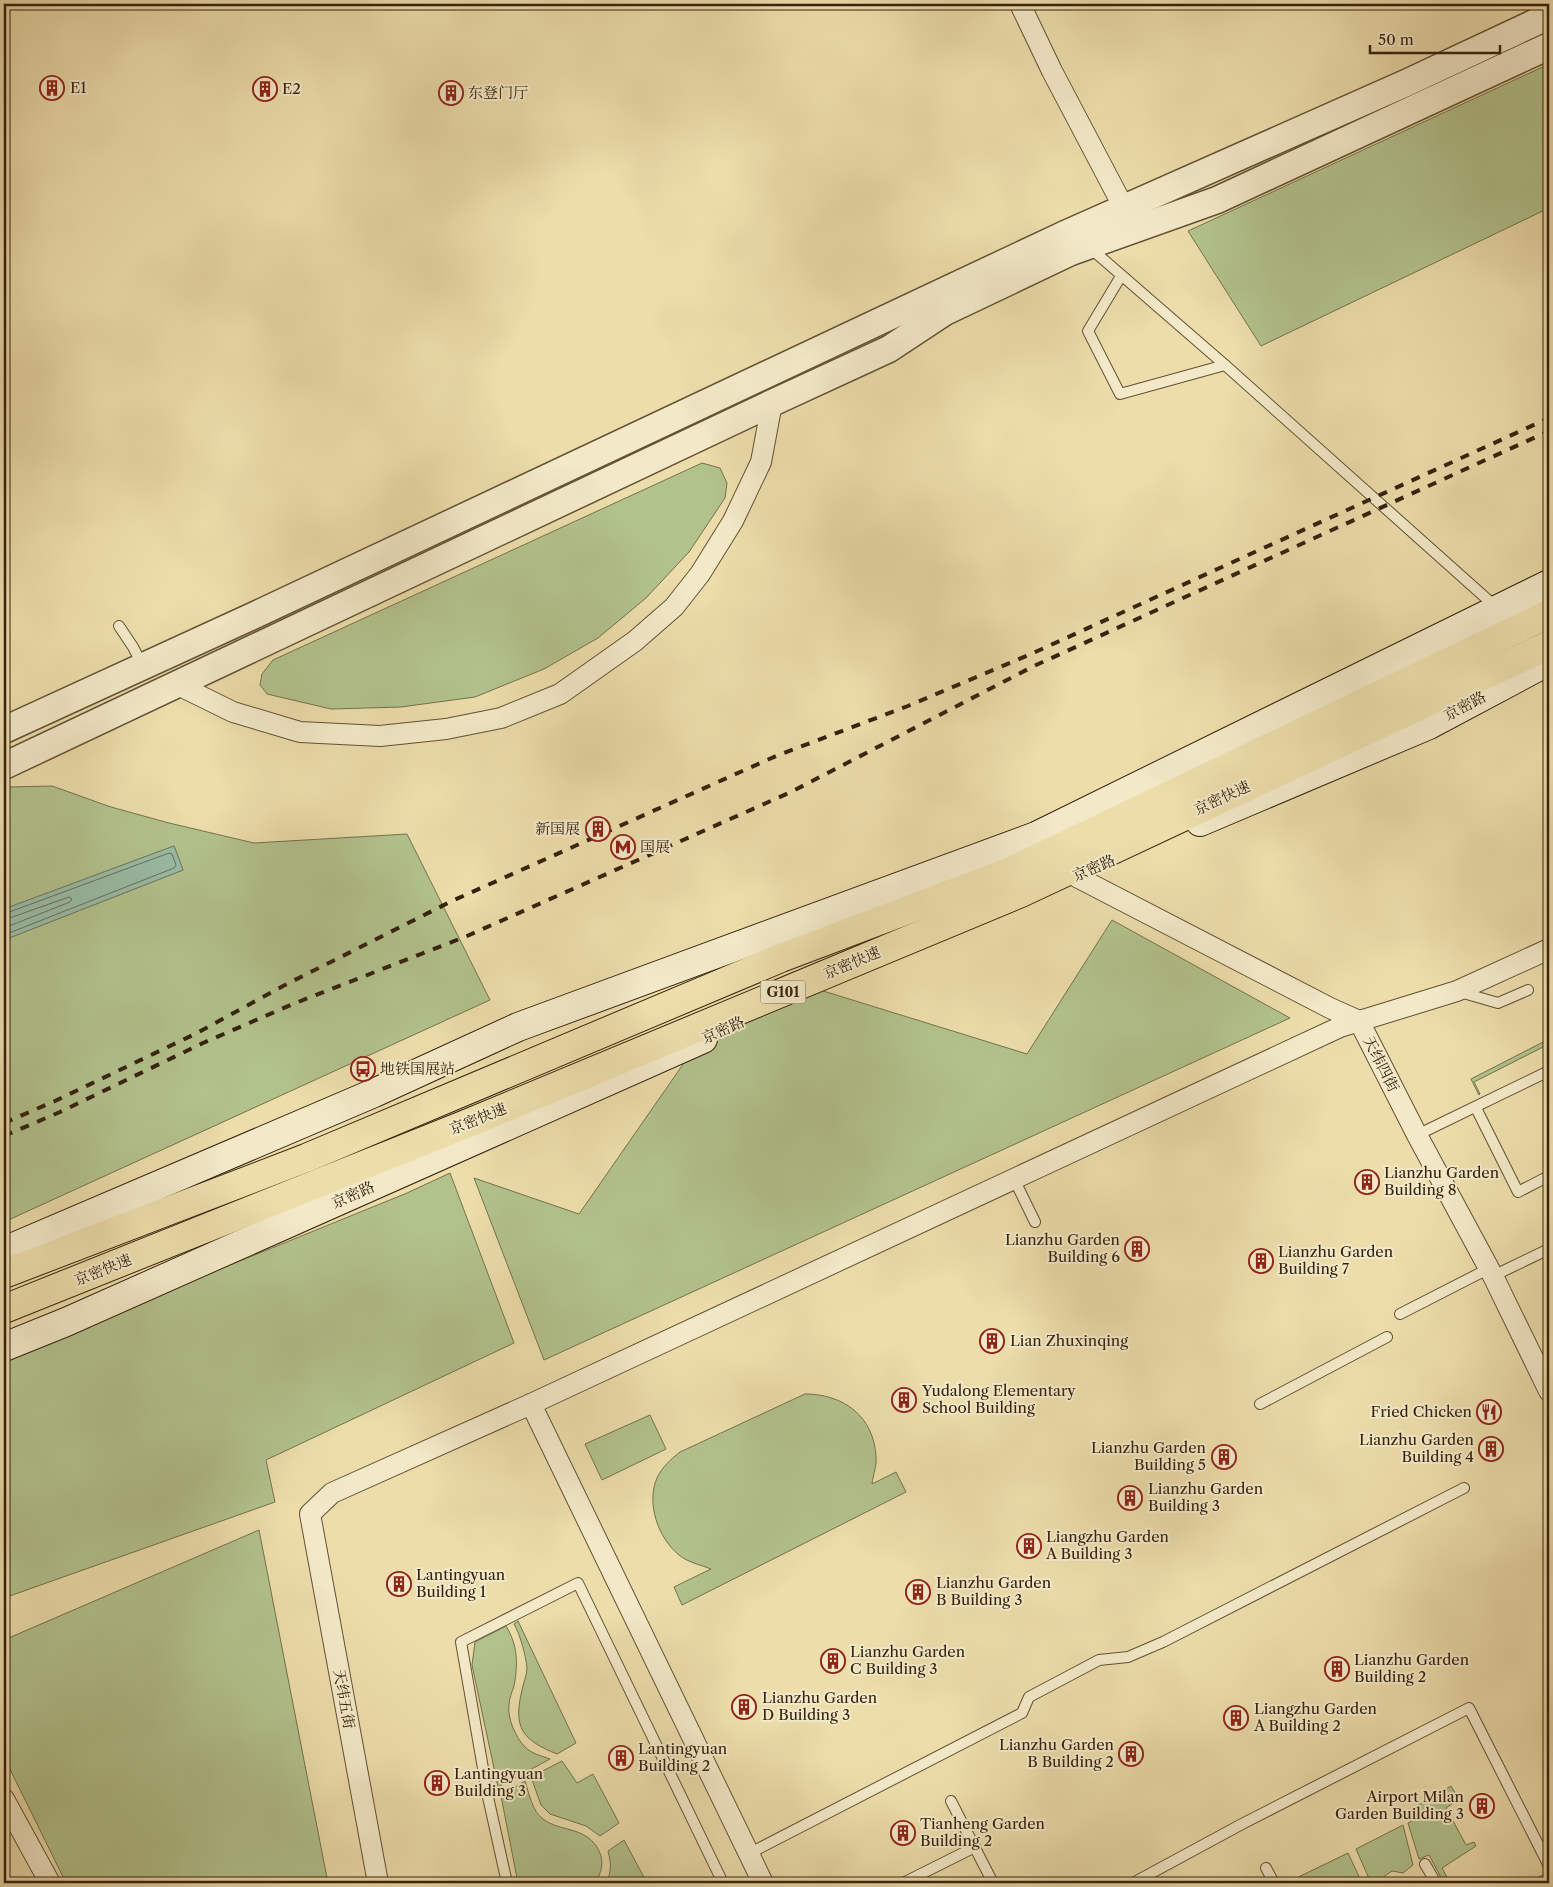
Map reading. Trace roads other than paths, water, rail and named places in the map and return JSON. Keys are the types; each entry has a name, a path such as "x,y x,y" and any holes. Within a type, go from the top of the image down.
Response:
{"highway":[{"name":"京密快速","path":"4,1274 306,1158 782,958 1011,871 1549,614"},
{"name":"京密快速","path":"4,1310 466,1124 1021,892 1541,657 1549,645"}],"main road":[{"path":"4,1250 374,1093 518,1027 1036,836 1549,584"},
{"name":"京密路","path":"4,1346 66,1322 1076,876 1429,725 1541,657"}],"street":[{"path":"1020,4 1052,71 1124,208"},
{"path":"4,730 1063,235 1406,83 1549,16"},
{"path":"4,766 889,349 945,312 1071,252 1218,200 1549,46"},
{"path":"176,684 234,712 300,732 380,736 446,729 501,718 560,694 636,641 674,607 700,574 733,521 761,462 772,403"},
{"name":"天纬四街","path":"1076,876 1312,999 1359,1021 1417,1135 1491,1273 1549,1391"},
{"path":"763,1883 606,1570 531,1404 1340,1026 1457,990 1549,948"},
{"name":"天纬五街","path":"378,1883 310,1514 332,1493 531,1404"},
{"path":"4,1799 50,1883"}],"lane":[{"path":"1088,246 1225,365 1498,609"},
{"path":"1121,276 1088,331 1120,394 1225,365"},
{"path":"119,626 134,646 143,666"},
{"path":"1457,990 1498,1003 1528,990"},
{"path":"1417,1135 1476,1108 1549,1070"},
{"path":"1476,1108 1518,1192 1549,1176"},
{"path":"1014,1179 1035,1222"},
{"path":"1400,1314 1549,1249"},
{"path":"1260,1404 1387,1337"},
{"path":"748,1854 1022,1713 1029,1697 1099,1660 1128,1657 1163,1642 1464,1488"},
{"path":"506,1883 488,1797 461,1642 578,1584 723,1883"},
{"path":"1133,1883 1245,1829 1469,1708 1549,1866"},
{"path":"951,1801 993,1883"},
{"path":"903,1883 974,1847"},
{"path":"1425,1864 1436,1883"},
{"path":"1266,1868 1274,1883"},
{"path":"1539,1883 1549,1878"}],"water":[{"path":"174,846 183,870 4,940 4,909"}],"railway":[{"path":"4,1123 55,1101 197,1033 283,986 452,901 776,756 908,706 1031,654 1549,418"},
{"path":"4,1136 60,1112 203,1043 293,1004 467,936 791,792 1034,666 1549,431"}],"place":[{"name":"E1","path":"52,88"},
{"name":"E2","path":"265,89"},
{"name":"东登门厅","path":"451,93"},
{"name":"新国展","path":"598,829"},
{"name":"国展","path":"623,847"},
{"name":"地铁国展站","path":"363,1069"},
{"name":"Lianzhu Garden Building 8","path":"1367,1182"},
{"name":"Lianzhu Garden Building 6","path":"1137,1249"},
{"name":"Lianzhu Garden Building 7","path":"1261,1261"},
{"name":"Lian Zhuxinqing","path":"992,1341"},
{"name":"Yudalong Elementary School Building","path":"904,1400"},
{"name":"Fried Chicken","path":"1489,1412"},
{"name":"Lianzhu Garden Building 4","path":"1491,1449"},
{"name":"Lianzhu Garden Building 5","path":"1224,1457"},
{"name":"Lianzhu Garden Building 3","path":"1130,1498"},
{"name":"Liangzhu Garden A Building 3","path":"1029,1546"},
{"name":"Lantingyuan Building 1","path":"399,1584"},
{"name":"Lianzhu Garden B Building 3","path":"918,1592"},
{"name":"Lianzhu Garden C Building 3","path":"833,1661"},
{"name":"Lianzhu Garden Building 2","path":"1337,1669"},
{"name":"Lianzhu Garden D Building 3","path":"744,1707"},
{"name":"Liangzhu Garden A Building 2","path":"1236,1718"},
{"name":"Lianzhu Garden B Building 2","path":"1131,1754"},
{"name":"Lantingyuan Building 2","path":"621,1758"},
{"name":"Lantingyuan Building 3","path":"437,1783"},
{"name":"Airport Milan Garden Building 3","path":"1482,1806"},
{"name":"Tianheng Garden Building 2","path":"903,1833"}]}
